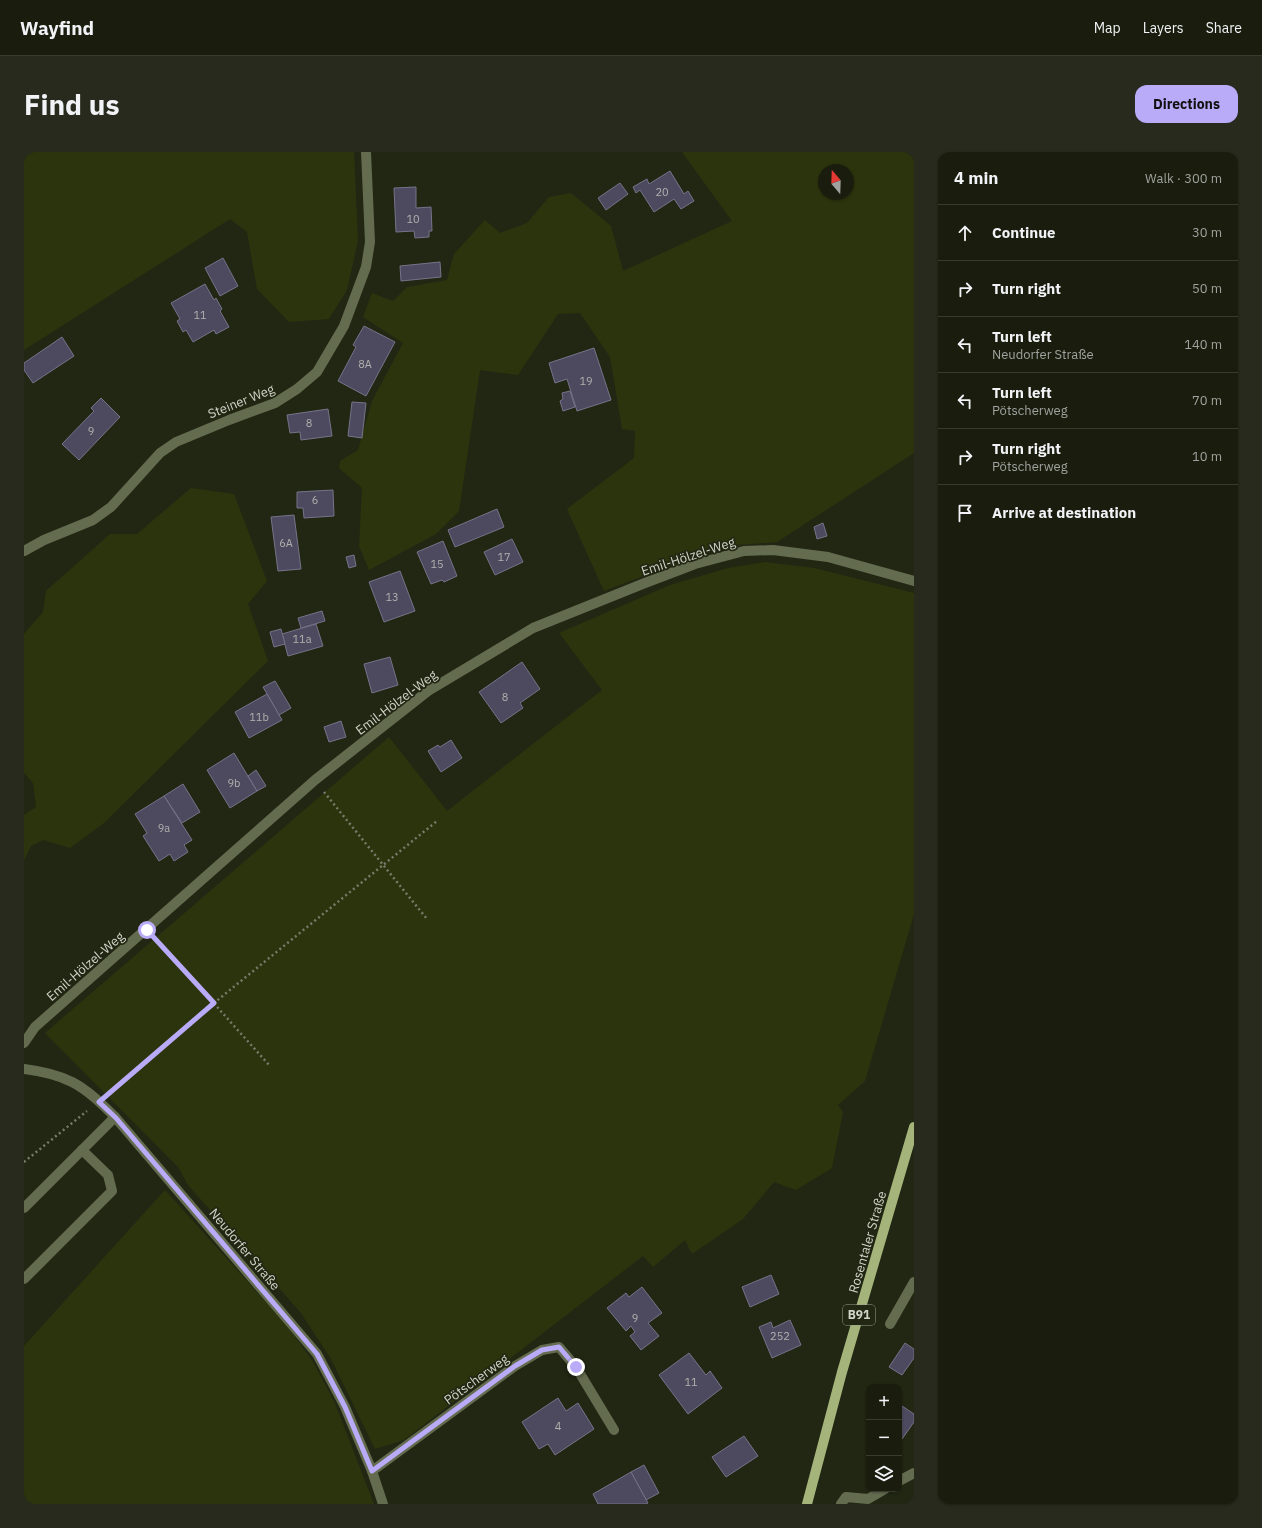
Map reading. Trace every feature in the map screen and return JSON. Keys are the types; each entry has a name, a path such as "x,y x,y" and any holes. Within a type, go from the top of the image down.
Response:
{"main road":[{"name":"Rosentaler Straße","path":"807,1504 842,1372 914,1127"}],"street":[{"name":"Steiner Weg","path":"24,551 44,540 93,520 111,507 160,452 176,442 275,403 298,389 317,372 344,326 366,267 370,242 366,152"},
{"name":"Emil-Hölzel-Weg","path":"24,1043 35,1028 315,780 428,691 533,628 695,564 744,551 773,550 828,557 914,581"},
{"name":"Neudorfer Straße","path":"24,1069 40,1072 72,1082 99,1102 116,1118 317,1354 345,1407 372,1471 383,1504"},
{"path":"24,1208 116,1118"},
{"path":"24,1279 112,1191 108,1175 82,1150"},
{"path":"890,1324 914,1282"},
{"name":"Pötscherweg","path":"372,1471 515,1366 542,1350 559,1347 576,1367 614,1430"},
{"path":"902,1480 914,1473"},
{"path":"841,1504 846,1497 868,1499 881,1492"}],"path":[{"path":"315,780 427,919"},
{"path":"24,1162 99,1102 214,1003 384,866 437,821"},
{"path":"147,930 270,1066"}],"green space":[{"path":"24,152 354,152 358,241 347,290 329,319 289,322 257,289 247,232 230,219 24,350"},
{"path":"682,152 914,152 914,453 777,542 737,545 696,556 604,591 567,509 634,458 635,431 622,429 610,357 580,313 558,314 518,375 480,370 459,511 436,534 369,570 359,546 362,488 339,468 340,461 358,450 372,401 403,343 363,317 372,293 393,301 407,287 447,280 454,254 485,220 500,233 527,223 549,197 571,193 611,226 623,271 732,221"},
{"path":"191,488 234,494 267,581 248,604 268,661 104,823 70,848 43,840 31,846 24,860 24,815 36,807 33,783 24,773 24,634 43,612 46,591 110,534 137,534"},
{"path":"765,562 814,568 914,593 914,914 865,1081 838,1105 843,1112 832,1168 796,1190 774,1182 743,1219 692,1254 685,1240 653,1267 643,1256 404,1440 375,1449 331,1359 301,1313 188,1185 178,1167 45,1033 389,737 447,811 602,690 559,633 670,585 728,568"},
{"path":"165,1190 284,1322 312,1360 334,1401 374,1504 24,1504 24,1346"}],"building":[{"path":"670,171 684,194 688,191 694,201 681,209 674,199 654,212 640,190 636,193 633,187 647,179 649,184"},
{"path":"620,183 628,194 606,210 598,198"},
{"path":"416,187 416,208 431,207 432,231 429,231 429,237 415,238 414,231 396,232 394,188"},
{"path":"223,258 238,286 220,296 205,268"},
{"path":"440,262 441,277 401,281 400,266"},
{"path":"205,284 214,300 216,298 222,309 220,311 229,327 216,334 214,330 193,342 186,330 183,332 177,321 180,319 171,303"},
{"path":"364,326 395,342 366,396 338,381 356,347 353,345"},
{"path":"62,337 74,356 33,383 24,370 24,363"},
{"path":"594,348 611,400 577,411 567,379 555,383 549,363"},
{"path":"570,391 575,407 563,411 560,401 563,399 562,393"},
{"path":"101,398 120,417 79,460 62,444 94,411 91,408"},
{"path":"352,402 366,403 362,438 348,436"},
{"path":"328,409 332,436 301,440 300,432 290,433 287,415"},
{"path":"333,490 334,516 304,518 303,508 297,508 297,492"},
{"path":"497,509 504,527 455,547 448,530"},
{"path":"294,515 301,569 278,571 271,517"},
{"path":"823,523 827,536 817,539 814,527"},
{"path":"512,539 523,562 495,575 484,552"},
{"path":"443,541 457,576 444,582 442,580 431,584 417,552"},
{"path":"354,555 356,566 349,568 346,557"},
{"path":"400,571 415,611 384,622 369,582"},
{"path":"322,611 325,621 301,628 298,618"},
{"path":"316,624 323,646 288,656 282,634"},
{"path":"281,629 285,644 274,647 270,632"},
{"path":"390,657 398,685 372,693 364,664"},
{"path":"522,662 540,689 520,703 523,708 501,723 479,692"},
{"path":"275,681 291,708 279,715 263,687"},
{"path":"267,694 282,720 249,738 235,712"},
{"path":"341,721 346,737 329,742 324,727"},
{"path":"451,740 462,758 441,772 428,751 438,745 440,747"},
{"path":"234,753 257,791 230,808 207,770"},
{"path":"256,770 266,786 257,791 248,776"},
{"path":"183,784 200,812 182,823 164,796"},
{"path":"164,796 192,840 184,845 188,852 174,861 170,854 159,861 143,836 147,833 135,814"},
{"path":"771,1275 779,1294 750,1307 742,1287"},
{"path":"642,1287 662,1313 648,1323 659,1336 641,1350 630,1336 635,1332 631,1326 626,1331 607,1308 626,1293 629,1297"},
{"path":"790,1320 801,1345 772,1358 759,1327 771,1322 773,1328"},
{"path":"905,1343 914,1349 914,1358 902,1375 889,1367"},
{"path":"689,1353 706,1375 710,1371 722,1388 688,1414 659,1375"},
{"path":"558,1398 566,1411 578,1403 594,1429 555,1455 548,1444 539,1449 522,1422"},
{"path":"902,1406 914,1414 914,1422 902,1439"},
{"path":"744,1436 758,1456 726,1477 712,1457"},
{"path":"644,1465 659,1493 646,1500 631,1472"},
{"path":"631,1472 648,1503 598,1504 593,1494"}],"route":[{"path":"147,930 214,1003 99,1102 116,1118 317,1354 345,1407 372,1471 515,1366 542,1350 559,1347 576,1367"}]}
